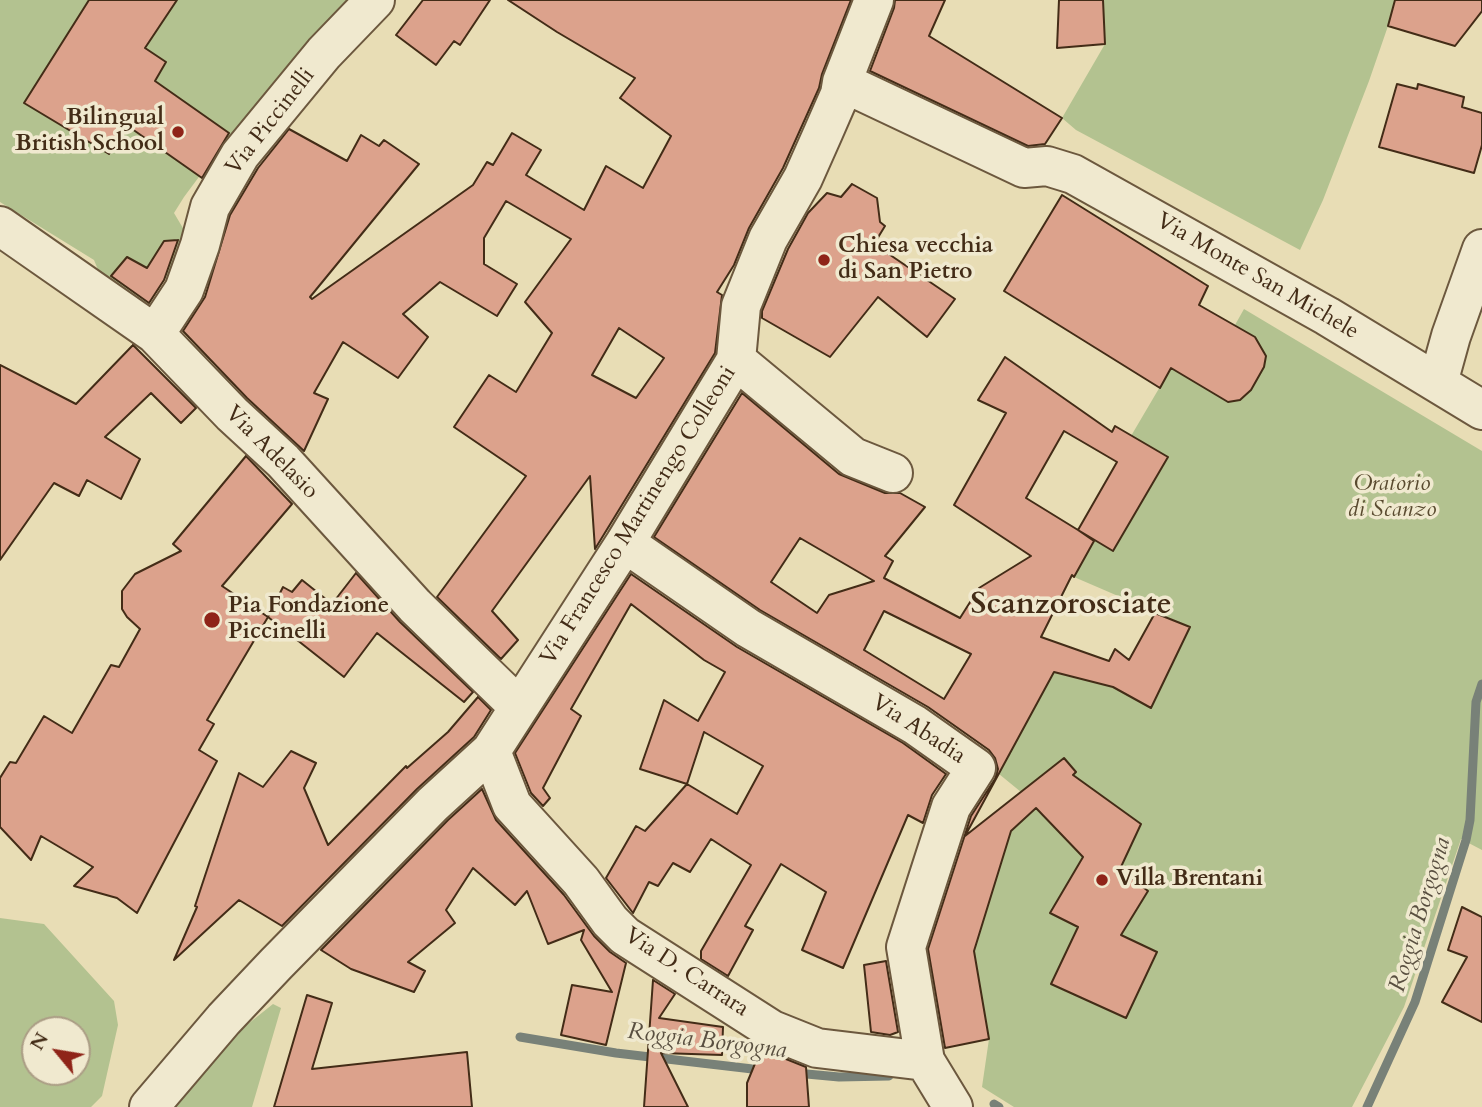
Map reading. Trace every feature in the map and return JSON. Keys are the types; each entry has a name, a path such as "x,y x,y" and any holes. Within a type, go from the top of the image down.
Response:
{"street":[{"name":"Via Piccinelli","path":"155,334 184,290 210,207 240,155 324,53 375,0"},
{"name":"Via Francesco Martinengo Colleoni","path":"149,1107 224,1019 276,964 433,804 491,751 625,543 736,360 741,306 768,239 808,167 840,94 842,82 874,0"},
{"name":"Via Monte San Michele","path":"842,82 1024,168 1047,166 1073,174 1238,264 1482,410"},
{"name":"Via Adelasio","path":"0,226 155,334 232,415 292,471 415,606 519,707"},
{"path":"1438,383 1482,249"},
{"path":"736,360 853,457 893,473"},
{"name":"Via Abadia","path":"625,543 748,628 915,725 976,768 951,807 906,947 925,1061 953,1107"},
{"name":"Via D. Carrara","path":"491,751 512,805 581,881 610,921 625,936 772,1030 817,1048 925,1061"}],"green space":[{"path":"0,0 354,0 220,163 213,158 184,197 174,213 190,240 146,309 104,284 94,260 0,202"},
{"path":"1103,0 1395,0 1369,81 1323,200 1300,250 1076,130 1062,118 1105,44"},
{"name":"Oratorio di Scanzo","path":"1244,309 1482,451 1482,850 1461,839 1404,1007 1352,1107 1014,1107 982,1087 989,1039 974,951 1011,831 1036,808 1086,852 1051,913 1078,927 1051,984 1125,1018 1157,952 1121,935 1148,892 1120,869 1141,824 1021,792 999,774 1054,672 1113,687 1151,708 1190,627 1074,577 1095,540 1114,550 1168,458 1131,436 1171,368 1228,402 1240,400 1251,390 1264,367 1266,356 1255,337 1235,325"},
{"path":"0,918 44,924 114,1001 118,1025 102,1096 91,1107 0,1107"},
{"path":"273,1004 281,1008 252,1107 162,1107 184,1075"}],"building":[{"path":"89,0 177,0 145,48 166,62 155,81 229,133 202,178 125,124 109,154 24,103"},
{"path":"423,0 490,0 460,45 454,41 436,65 396,35"},
{"path":"508,0 851,0 819,88 783,168 749,228 734,265 717,292 722,295 715,353 595,549 590,476 492,611 518,640 501,659 437,597 526,476 454,427 489,375 516,392 552,333 525,302 571,239 506,201 484,238 484,264 517,284 497,316 440,282 403,314 428,337 398,378 343,342 314,393 328,399 304,451 247,398 183,331 205,297 230,215 258,168 289,129 347,161 361,135 379,146 384,140 419,164 310,297 312,299 473,185 487,162 493,165 512,133 541,150 526,175 584,210 606,166 643,188 671,136 620,98 635,78","holes":["619,328 664,358 636,398 592,375"]},
{"path":"895,0 945,0 929,36 1062,118 1045,144 1028,146 870,71"},
{"path":"1059,0 1103,0 1105,44 1057,48"},
{"path":"1395,0 1482,0 1482,11 1455,46 1388,26"},
{"path":"1397,84 1417,89 1418,84 1464,97 1462,107 1482,113 1482,145 1474,173 1379,147"},
{"path":"852,184 877,198 880,222 885,226 874,244 955,299 927,337 878,297 830,357 762,318 762,311 788,249 808,213 827,193 841,197"},
{"path":"1062,195 1208,286 1199,305 1255,337 1266,356 1264,367 1251,390 1240,400 1228,402 1171,368 1160,388 1004,291"},
{"path":"178,240 164,280 149,303 111,276 127,257 147,268 164,241"},
{"path":"133,345 196,408 181,423 151,393 105,437 140,459 121,499 87,480 79,496 54,483 0,560 0,365 76,404"},
{"path":"1005,357 1112,432 1115,426 1168,457 1113,551 1078,530 1094,541 1074,577 1072,575 1041,637 1109,661 1115,649 1129,660 1155,613 1190,627 1151,708 1113,687 1054,672 965,836 1064,758 1076,772 1073,775 1141,824 1120,869 1148,891 1121,935 1157,952 1126,1018 1051,984 1078,927 1050,913 1083,857 1036,808 1011,831 974,951 989,1039 945,1048 928,949 971,816 995,779 998,769 995,758 989,750 928,707 760,610 654,537 742,393 839,474 885,493 900,493 925,507 885,556 893,561 884,578 960,618 979,588 1031,556 954,505 1006,413 978,400","holes":["1064,431 1117,462 1078,530 1026,498","800,538 874,581 829,595 817,613 771,582","884,611 971,654 944,699 864,650"]},
{"path":"246,456 292,504 222,586 268,617 207,720 214,724 199,750 217,761 137,913 117,898 74,886 93,867 41,836 31,860 0,827 0,778 10,762 16,763 44,716 72,733 111,665 119,667 140,629 122,609 122,591 135,574 181,551 173,544"},
{"path":"356,573 400,622 473,692 464,702 377,633 344,677 268,617 283,587 292,592 302,580 332,604"},
{"path":"631,574 737,647 903,743 946,774 932,795 923,823 908,815 843,968 802,950 826,892 781,864 745,926 753,930 728,976 701,959 701,951 751,865 711,839 690,872 673,863 658,886 649,882 633,913 606,878 636,826 645,831 687,784 640,769 664,700 698,721 725,672 704,660 631,604 571,709 581,716 543,788 550,798 543,806 531,793 515,753","holes":["704,732 763,766 737,814 687,784"]},
{"path":"478,697 491,710 474,737 417,789 282,926 239,900 174,960 197,907 195,906 239,773 263,787 291,751 316,763 304,788 328,845 406,766 407,768 448,732"},
{"path":"482,789 496,820 564,895 594,936 626,963 606,1045 561,1035 572,985 612,992 581,940 584,930 548,944 527,891 515,905 473,868 446,910 455,923 408,962 425,971 414,992 351,969 321,950 448,820"},
{"path":"1462,907 1482,917 1482,1022 1442,1002 1467,957 1448,950"},
{"path":"886,961 898,1032 890,1035 871,1032 864,965"},
{"path":"653,980 675,994 659,1018 723,1027 722,1055 661,1053 688,1107 644,1107"},
{"path":"307,995 332,1003 312,1069 467,1052 472,1107 274,1107"},
{"path":"761,1049 806,1067 809,1107 747,1107 747,1083"}],"waterway":[{"name":"Roggia Borgogna","path":"1367,1107 1415,1002 1466,840 1470,820 1476,702 1482,684"},
{"name":"Roggia Borgogna","path":"520,1037 616,1053 761,1070"},
{"name":"Roggia Borgogna","path":"796,1073 839,1077 889,1076"},
{"name":"Roggia Borgogna","path":"994,1104 999,1107"}],"place":[{"name":"Bilingual British School","path":"178,132"},
{"name":"Chiesa vecchia di San Pietro","path":"824,260"},
{"name":"Pia Fondazione Piccinelli","path":"212,620"},
{"name":"Villa Brentani","path":"1102,880"}],"district":[{"name":"Scanzorosciate","path":"1071,606"}]}
